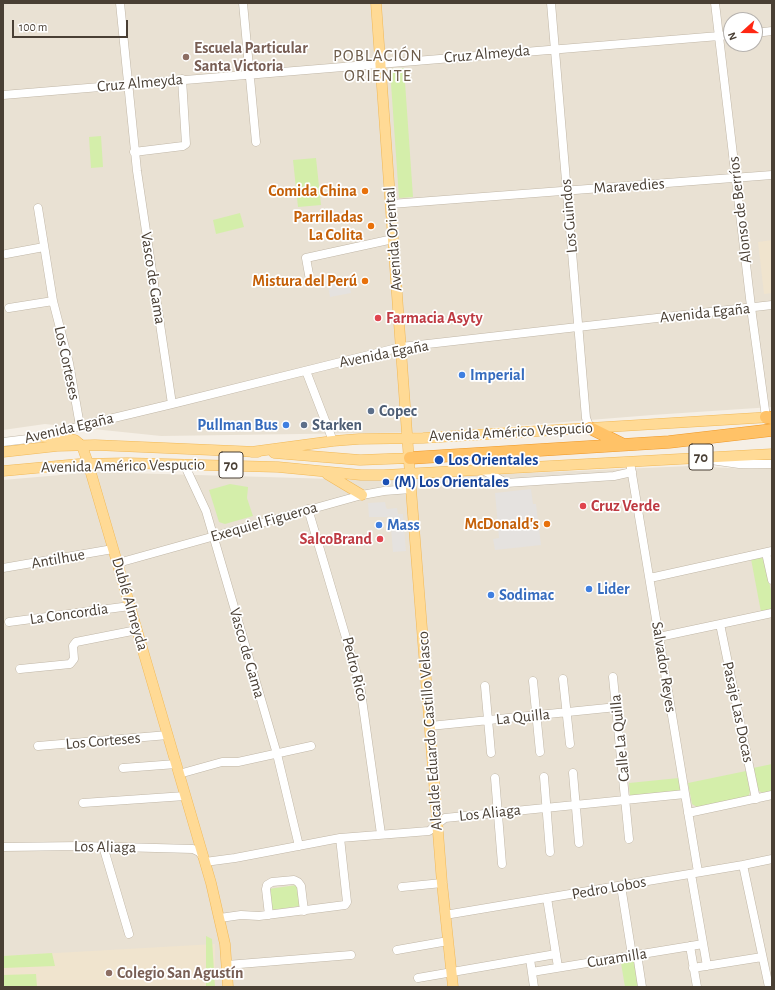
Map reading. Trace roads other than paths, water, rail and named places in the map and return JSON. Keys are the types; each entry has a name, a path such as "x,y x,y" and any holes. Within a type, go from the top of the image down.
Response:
{"highway":[{"path":"590,428 623,444"},
{"name":"70","path":"410,458 709,438 772,430"}],"main road":[{"name":"Avenida Oriental","path":"376,3 410,474"},
{"name":"Avenida Américo Vespucio","path":"251,452 333,441 770,417"},
{"path":"44,437 67,438 75,440 82,446"},
{"name":"Avenida Américo Vespucio","path":"3,452 57,446 139,446 360,460 410,458"},
{"name":"Dublé Almeyda","path":"82,446 118,563 220,918 225,944 228,987"},
{"name":"Avenida Américo Vespucio","path":"3,471 88,463 278,467 361,475 410,474 483,470 631,467 690,458 772,454"},
{"path":"322,471 362,495"},
{"name":"Alcalde Eduardo Castillo Velasco","path":"410,474 442,883 453,987"}],"street":[{"name":"Vasco de Gama","path":"120,3 134,152 172,404"},
{"path":"243,3 256,142"},
{"name":"Los Guindos","path":"551,3 586,418 590,428"},
{"name":"Alonso de Berríos","path":"715,3 751,307 770,417"},
{"name":"Cruz Almeyda","path":"3,95 182,79 723,36"},
{"path":"134,152 183,146 186,144 182,79"},
{"name":"Maravedies","path":"391,204 772,175"},
{"name":"Los Corteses","path":"38,208 52,301 69,363 80,426"},
{"path":"310,280 306,258 393,239"},
{"path":"6,254 44,247"},
{"path":"9,308 52,301"},
{"name":"Avenida Egaña","path":"3,442 44,437 80,426 401,347 772,305"},
{"path":"306,371 333,441"},
{"name":"Avenida Américo Vespucio","path":"690,458 739,464 772,464"},
{"name":"Vasco de Gama","path":"184,464 204,505 277,754 299,846"},
{"name":"Avenida Américo Vespucio","path":"483,470 506,483 614,476 631,467"},
{"name":"Salvador Reyes","path":"631,467 688,813 703,944 707,966"},
{"name":"Exequiel Figueroa","path":"118,563 362,495 411,489"},
{"name":"Pedro Rico","path":"308,509 360,685 381,834"},
{"name":"Antilhue","path":"3,568 113,549"},
{"path":"650,578 769,552 772,580"},
{"name":"La Concordia","path":"9,622 130,606"},
{"path":"659,637 772,613"},
{"name":"Pasaje Las Docas","path":"720,624 756,799"},
{"name":"La Concordia","path":"20,669 70,664 74,659 73,646 76,642 137,630"},
{"name":"Calle La Quilla","path":"614,677 629,839"},
{"path":"563,679 570,744"},
{"path":"533,681 540,752"},
{"path":"485,686 491,753"},
{"name":"La Quilla","path":"430,726 616,707"},
{"name":"Los Corteses","path":"38,746 168,735"},
{"path":"179,774 222,762 238,762 311,746"},
{"path":"123,768 176,764"},
{"path":"573,773 579,843"},
{"path":"544,777 550,852"},
{"path":"495,778 502,864"},
{"name":"Los Aliaga","path":"3,848 103,846 193,849 199,852 204,860 235,858 340,838 429,831 445,818 685,794"},
{"path":"688,813 772,795"},
{"path":"83,803 185,796"},
{"path":"220,918 241,915 259,916 344,906 347,902 340,838"},
{"path":"103,846 129,934"},
{"name":"Pedro Lobos","path":"445,915 772,859"},
{"path":"743,865 768,987"},
{"path":"269,915 266,888 267,885 272,882 294,880 298,882 301,886 304,911"},
{"path":"402,887 442,883"},
{"path":"621,886 634,955 642,987"},
{"path":"547,898 558,967"},
{"path":"397,950 448,941"},
{"name":"Curamilla","path":"532,972 703,944"},
{"path":"690,946 697,987"},
{"path":"418,978 556,954"},
{"path":"227,965 351,955"},
{"path":"694,968 762,957"},
{"path":"530,959 534,987"}],"place":[{"name":"Escuela Particular Santa Victoria","path":"186,57"},
{"name":"Comida China","path":"365,191"},
{"name":"Parrilladas La Colita","path":"371,226"},
{"name":"Mistura del Perú","path":"365,281"},
{"name":"Farmacia Asyty","path":"378,318"},
{"name":"Imperial","path":"462,375"},
{"name":"Copec","path":"371,411"},
{"name":"Pullman Bus","path":"286,425"},
{"name":"Starken","path":"304,425"},
{"name":"Los Orientales","path":"439,460"},
{"name":"(M) Los Orientales","path":"386,482"},
{"name":"Cruz Verde","path":"583,506"},
{"name":"McDonald's","path":"547,524"},
{"name":"Mass","path":"379,525"},
{"name":"SalcoBrand","path":"380,539"},
{"name":"Lider","path":"589,589"},
{"name":"Sodimac","path":"491,595"},
{"name":"Colegio San Agustín","path":"109,973"}],"district":[{"name":"POBLACIÓN ORIENTE","path":"378,66"}]}
